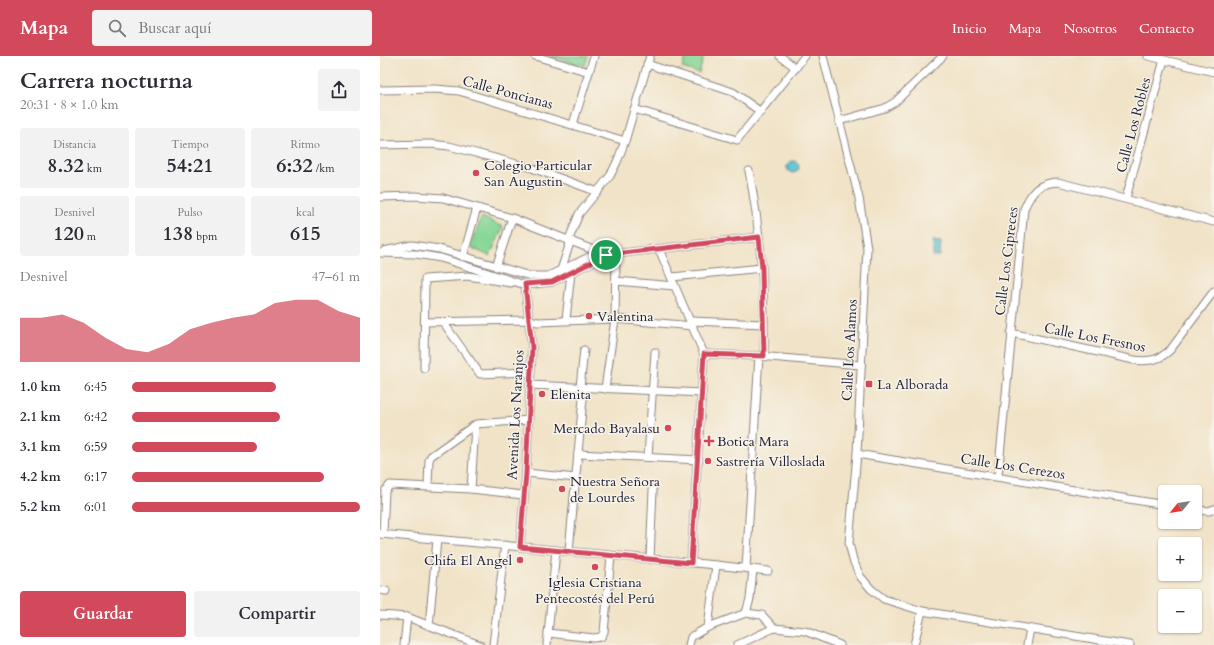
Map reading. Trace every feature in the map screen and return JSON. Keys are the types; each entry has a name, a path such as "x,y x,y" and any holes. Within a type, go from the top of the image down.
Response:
{"street":[{"path":"535,56 590,72"},
{"path":"573,124 594,56"},
{"path":"561,270 580,214 610,176 625,141 650,56"},
{"path":"780,56 796,68"},
{"path":"634,109 737,140 806,56"},
{"name":"Calle Los Alamos","path":"823,56 859,198 867,248 857,454 850,542 853,560 860,576 871,589 884,598 922,612 1130,645"},
{"path":"839,121 885,108 895,102 943,56"},
{"path":"1148,56 1214,72"},
{"name":"Calle Los Robles","path":"1126,198 1164,60"},
{"path":"647,64 733,92 761,112"},
{"name":"Calle Poncianas","path":"380,90 435,89 459,91 573,124 625,141"},
{"path":"380,145 430,144 449,146 532,168 598,192"},
{"path":"746,568 764,324 762,268 759,237 749,171"},
{"name":"Calle Los Cipreces","path":"998,476 1024,209 1029,197 1036,188 1047,182 1058,182 1126,198 1214,222"},
{"path":"380,198 415,196 442,198 512,218 603,253 616,254 759,237"},
{"path":"463,257 477,208"},
{"path":"496,267 512,218"},
{"path":"380,252 412,245 439,249 496,267 538,277 548,276 603,253"},
{"path":"659,249 704,354 699,460 691,563"},
{"path":"380,252 416,254 441,258 524,284"},
{"path":"424,368 425,281 427,278 468,276 524,284 548,283 603,253"},
{"path":"605,389 615,319 616,254"},
{"path":"672,277 762,268"},
{"path":"566,320 570,272"},
{"path":"616,281 675,286"},
{"name":"Avenida Los Naranjos","path":"520,547 523,495 526,473 532,347 530,320 524,284"},
{"name":"Calle Los Fresnos","path":"1011,333 1134,360 1155,360 1164,356 1171,348 1214,291"},
{"path":"424,322 530,320 538,322 615,319 692,324 764,324"},
{"path":"443,322 480,374 530,372"},
{"path":"569,551 578,454 584,350"},
{"path":"648,457 655,352"},
{"path":"704,354 761,356 861,365"},
{"path":"530,385 702,393"},
{"path":"428,486 429,460 431,456 475,426 529,420"},
{"path":"471,489 475,426"},
{"path":"578,454 699,460"},
{"name":"Calle Los Cerezos","path":"857,454 998,476 1158,504"},
{"path":"526,473 576,478"},
{"path":"523,495 428,486 388,486 385,491 382,534 768,571"},
{"path":"650,559 653,490"},
{"path":"1202,510 1209,511 1214,509"},
{"path":"429,626 437,540"},
{"path":"493,645 505,546"},
{"path":"547,645 556,550"},
{"path":"548,633 594,638 601,637 604,632 611,556"},
{"path":"708,627 716,565"},
{"path":"746,613 750,599 754,569"},
{"path":"914,645 922,612"},
{"path":"690,641 708,627 746,613 762,615 774,628"},
{"path":"380,615 407,617 480,645"},
{"path":"404,645 407,617"},
{"path":"737,645 774,628 805,631 840,645"},
{"path":"1027,645 1030,629"}],"green space":[{"path":"549,56 588,56 585,66"},
{"path":"686,56 704,56 699,73 682,68"},
{"path":"482,217 503,227 490,256 469,247"}],"water":[{"path":"791,161 795,161 799,167 795,173 791,173 787,169 787,165"},
{"path":"933,241 941,242 940,256 933,256"}],"place":[{"name":"Colegio Particular San Augustin","path":"476,173"},
{"name":"Valentina","path":"589,316"},
{"name":"La Alborada","path":"869,384"},
{"name":"Elenita","path":"542,394"},
{"name":"Mercado Bayalasu","path":"668,428"},
{"name":"Botica Mara","path":"709,441"},
{"name":"Sastrería Villoslada","path":"708,461"},
{"name":"Nuestra Señora de Lourdes","path":"562,489"},
{"name":"Chifa El Angel","path":"520,560"},
{"name":"Iglesia Cristiana Pentecostés del Perú","path":"595,567"}],"route":[{"path":"759,237 762,268 764,356 704,354 699,460 691,563 520,547 523,495 526,473 532,347 532,333 525,284 552,282 573,270 606,255 759,237"}]}
